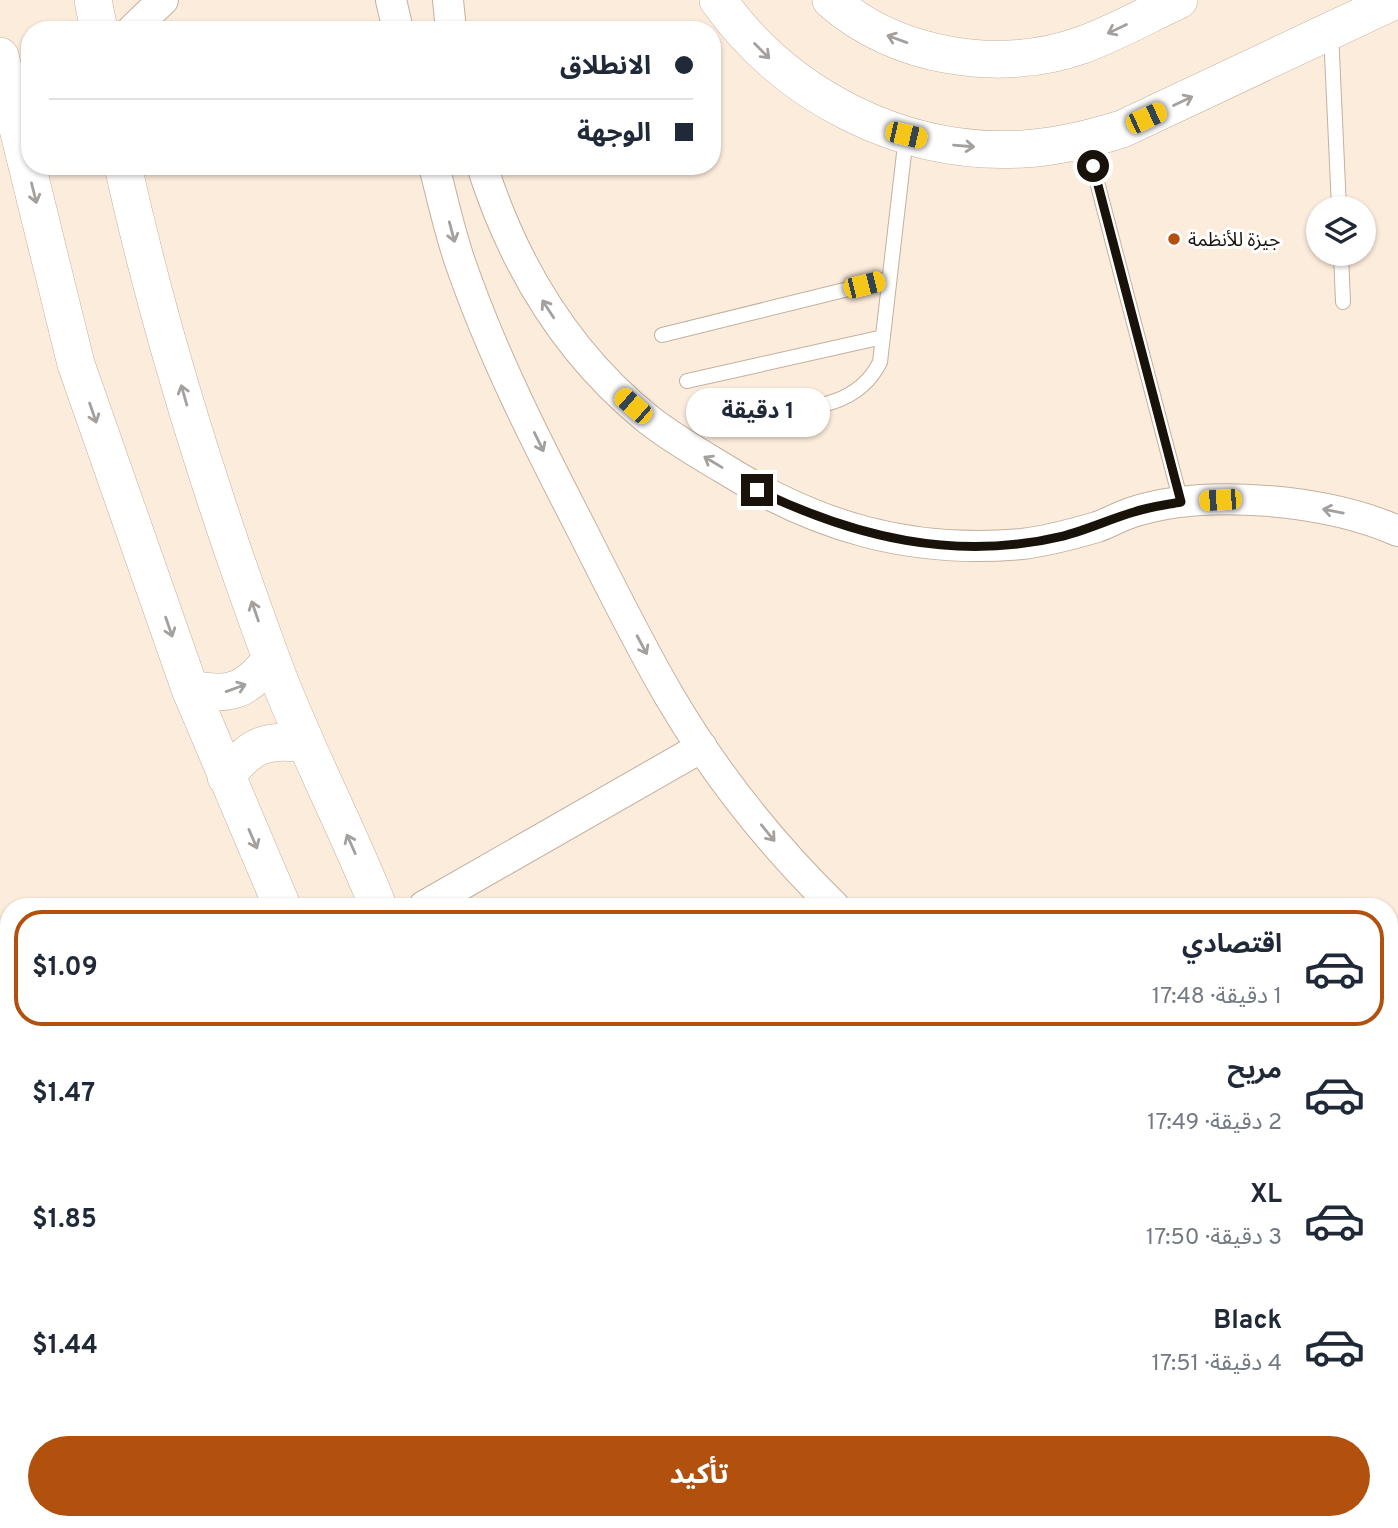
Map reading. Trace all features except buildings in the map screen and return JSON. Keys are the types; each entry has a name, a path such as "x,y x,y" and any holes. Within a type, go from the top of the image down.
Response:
{"street":[{"path":"93,0 97,21"},
{"path":"141,21 163,0"},
{"path":"391,0 396,21"},
{"path":"448,0 450,21"},
{"path":"718,0 736,25 782,71 836,107 906,135 958,147 1009,149 1086,140 1122,129 1396,0"},
{"path":"831,0 884,34 932,51 982,59 1033,57 1082,45 1179,0"},
{"path":"0,56 21,141"},
{"path":"29,175 76,364 190,689 279,898"},
{"path":"125,175 198,443 271,659 374,898"},
{"path":"436,175 458,258 506,372 566,500 623,610 669,695 702,747 777,844 827,898"},
{"path":"485,175 510,243 532,285 558,325 588,362 649,420 683,445 757,490 798,510 876,536 926,544 988,546 1026,543 1098,526 1133,512 1181,502 1231,501 1306,506 1349,514 1398,531"},
{"path":"190,689 214,694 237,690 257,678 271,659"},
{"path":"226,777 240,758 260,745 283,740 306,744"},
{"path":"438,898 702,747"}],"lane":[{"path":"1331,31 1338,196"},
{"path":"747,414 841,401 856,393 874,374 880,362 906,135"},
{"path":"1086,140 1181,502"},
{"path":"1342,266 1343,302"},
{"path":"662,335 889,279"},
{"path":"687,381 883,337"}],"shaded area":[{"path":"0,0 1398,0 1398,898 0,898"}],"place":[{"name":"جيزة للأنظمة","path":"1174,239"}],"route":[{"path":"757,490 798,510 876,536 951,546 1026,543 1098,526 1133,512 1181,502 1093,166"}]}
